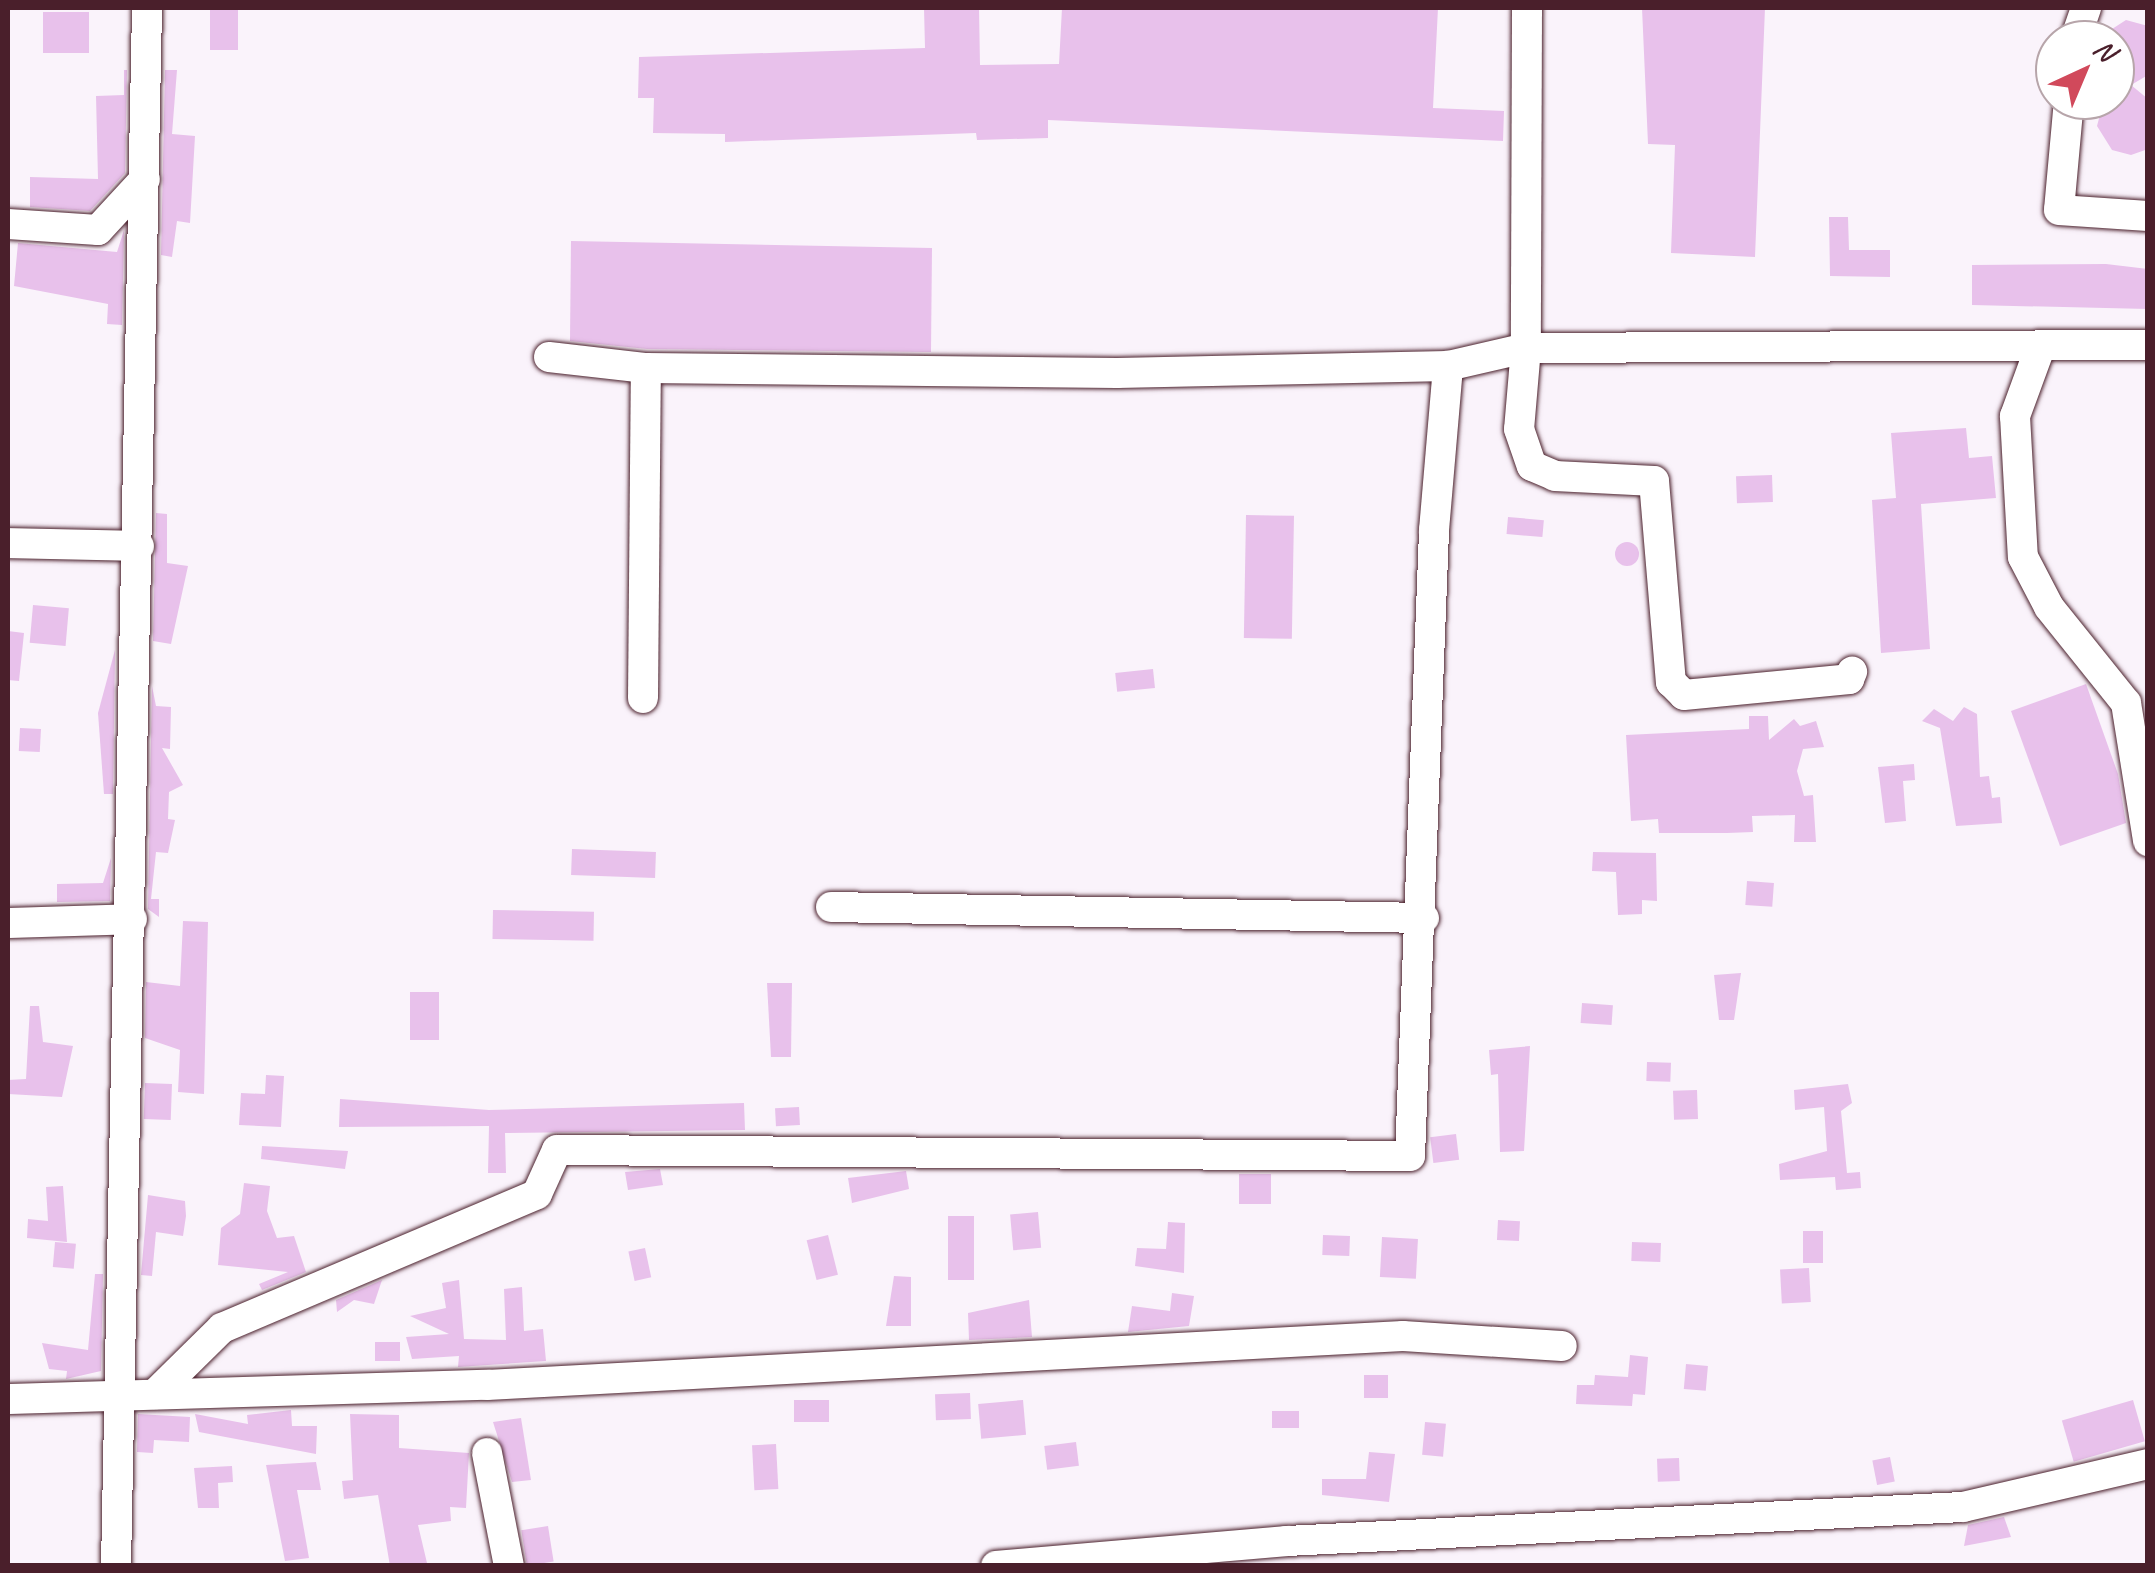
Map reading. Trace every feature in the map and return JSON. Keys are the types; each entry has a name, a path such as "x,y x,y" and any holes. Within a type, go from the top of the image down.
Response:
{"street":[{"path":"116,1566 140,546 147,8"},
{"path":"1527,8 1526,348 1519,429 1532,466 1554,476 1654,481 1671,682 1684,695 1849,680 1852,672"},
{"path":"2068,120 2059,210 2148,216"},
{"path":"8,224 98,230 146,179"},
{"path":"549,356 646,368 1117,374 1448,366 1526,348 2148,345"},
{"path":"2041,346 2015,416 2023,557 2048,607 2126,703 2148,841"},
{"path":"155,1394 222,1328 537,1194 556,1150 1410,1156 1424,918 1434,530 1448,366"},
{"path":"642,698 646,368"},
{"path":"8,543 140,546"},
{"path":"831,907 1424,918"},
{"path":"8,924 132,919"},
{"path":"8,1399 120,1392 487,1385 1403,1336 1562,1346"},
{"path":"487,1453 509,1566"},
{"path":"996,1566 1287,1541 1946,1508 2148,1464"}],"building":[{"path":"210,8 238,8 238,50 210,50"},
{"path":"924,8 979,8 980,65 1059,64 1062,8 1438,8 1433,108 1504,111 1503,141 1048,120 1048,138 977,140 976,133 725,142 725,134 653,133 654,98 638,98 639,57 925,48"},
{"path":"1642,8 1765,8 1755,257 1671,253 1675,145 1648,144"},
{"path":"43,12 89,12 89,53 43,53"},
{"path":"2135,22 2148,26 2148,75 2135,83"},
{"path":"124,70 125,173 90,211 30,207 30,177 98,179 96,96 124,95"},
{"path":"165,70 177,70 172,134 195,136 190,223 177,221 172,257 161,255"},
{"path":"2135,88 2148,99 2148,149 2131,155 2112,150 2097,126 2099,120 2135,120"},
{"path":"1829,217 1848,217 1849,250 1890,250 1890,277 1830,276"},
{"path":"124,230 122,325 107,324 108,304 14,286 18,243 117,252"},
{"path":"571,241 932,248 931,352 647,349 570,341"},
{"path":"2106,264 2148,269 2148,309 1972,305 1972,265"},
{"path":"1966,428 1969,458 1992,456 1996,498 1921,504 1930,649 1881,653 1872,500 1896,498 1891,433"},
{"path":"1772,475 1773,502 1737,503 1736,476"},
{"path":"156,513 167,514 167,563 188,566 171,644 153,641"},
{"path":"1246,515 1294,516 1292,639 1244,638"},
{"path":"1508,517 1544,520 1542,537 1507,534"},
{"path":"1627,542 1639,554 1627,566 1615,554"},
{"path":"33,605 69,608 66,646 30,643"},
{"path":"8,631 24,633 19,681 8,680"},
{"path":"115,650 113,794 104,794 98,713"},
{"path":"1153,669 1155,688 1117,692 1115,673"},
{"path":"2086,684 2118,774 2126,823 2060,846 2011,711"},
{"path":"152,686 156,706 171,707 170,749 162,748 183,785 169,792 168,819 175,820 168,853 156,852 151,899 159,899 159,917 148,909"},
{"path":"1964,707 1977,714 1980,777 1989,776 1992,798 2000,797 2002,823 1956,826 1940,728 1922,721 1934,709 1953,721"},
{"path":"1749,716 1768,716 1769,740 1794,719 1800,726 1816,721 1824,747 1803,749 1797,771 1804,796 1813,795 1816,842 1794,842 1795,815 1752,816 1753,832 1727,833 1659,833 1658,819 1631,821 1626,735 1749,729"},
{"path":"20,728 41,729 40,752 19,751"},
{"path":"1914,764 1915,780 1903,781 1906,821 1885,823 1878,767"},
{"path":"572,849 656,852 655,878 571,875"},
{"path":"1593,852 1656,853 1657,901 1642,900 1642,914 1618,915 1616,872 1592,871"},
{"path":"111,858 110,901 57,902 57,884 103,883"},
{"path":"1747,881 1774,883 1772,907 1745,905"},
{"path":"493,910 594,912 593,941 492,939"},
{"path":"183,921 208,922 204,1094 178,1092 180,1050 145,1038 146,982 180,986"},
{"path":"1741,973 1734,1020 1719,1020 1714,975"},
{"path":"767,983 792,983 791,1057 771,1057"},
{"path":"410,992 439,992 439,1040 410,1040"},
{"path":"1582,1003 1613,1005 1612,1025 1581,1023"},
{"path":"30,1006 39,1006 43,1042 73,1046 62,1097 8,1094 8,1080 26,1079"},
{"path":"1530,1046 1524,1151 1500,1152 1498,1074 1491,1075 1489,1050"},
{"path":"1647,1062 1671,1063 1670,1082 1646,1081"},
{"path":"266,1075 284,1076 281,1127 239,1125 241,1093 265,1094"},
{"path":"145,1083 172,1084 171,1120 144,1119"},
{"path":"1848,1084 1852,1103 1841,1111 1847,1173 1860,1172 1861,1188 1836,1190 1835,1177 1780,1180 1779,1164 1827,1151 1824,1107 1795,1110 1794,1090"},
{"path":"1697,1090 1698,1119 1674,1120 1673,1091"},
{"path":"340,1099 489,1110 744,1103 745,1130 505,1133 506,1173 488,1173 489,1126 339,1127"},
{"path":"799,1107 800,1125 776,1126 775,1108"},
{"path":"1456,1134 1459,1160 1433,1163 1430,1137"},
{"path":"262,1146 348,1151 345,1169 261,1159"},
{"path":"660,1169 663,1185 628,1190 625,1172"},
{"path":"906,1171 909,1189 852,1203 848,1178"},
{"path":"1239,1174 1271,1174 1271,1204 1239,1204"},
{"path":"244,1183 270,1186 267,1211 277,1238 294,1236 306,1272 262,1290 259,1284 288,1272 218,1265 221,1228 240,1214"},
{"path":"63,1186 67,1242 27,1238 28,1219 48,1221 46,1187"},
{"path":"148,1195 185,1201 186,1216 183,1236 156,1232 152,1276 141,1275"},
{"path":"1038,1212 1041,1248 1013,1250 1010,1214"},
{"path":"948,1216 974,1216 974,1280 948,1280"},
{"path":"1498,1220 1520,1221 1519,1241 1497,1240"},
{"path":"1168,1222 1185,1223 1184,1273 1135,1266 1137,1248 1166,1249"},
{"path":"1803,1231 1823,1231 1823,1263 1803,1263"},
{"path":"828,1235 838,1275 817,1280 807,1240"},
{"path":"1323,1235 1350,1236 1349,1256 1322,1255"},
{"path":"1382,1237 1418,1239 1416,1279 1380,1277"},
{"path":"55,1242 76,1244 74,1269 53,1267"},
{"path":"1632,1242 1661,1243 1660,1262 1631,1261"},
{"path":"645,1248 651,1277 635,1281 628,1252"},
{"path":"1809,1268 1811,1302 1782,1303 1780,1270"},
{"path":"95,1274 103,1274 101,1371 66,1379 67,1371 49,1369 42,1343 88,1350"},
{"path":"894,1276 911,1277 911,1326 886,1326"},
{"path":"382,1280 374,1304 354,1300 337,1312 336,1300"},
{"path":"459,1280 464,1339 506,1340 504,1289 522,1287 524,1331 543,1329 546,1361 458,1367 459,1356 412,1359 406,1337 449,1334 410,1316 446,1308 442,1283"},
{"path":"1172,1293 1194,1296 1189,1326 1128,1332 1132,1306 1170,1311"},
{"path":"1029,1300 1032,1337 969,1340 968,1313"},
{"path":"375,1342 400,1342 400,1361 375,1361"},
{"path":"1630,1355 1648,1357 1645,1395 1633,1394 1632,1406 1576,1404 1577,1385 1594,1385 1595,1375 1628,1377"},
{"path":"1686,1364 1708,1366 1706,1391 1684,1389"},
{"path":"1364,1375 1388,1375 1388,1398 1364,1398"},
{"path":"970,1393 971,1419 936,1420 935,1394"},
{"path":"794,1400 829,1400 829,1422 794,1422"},
{"path":"1023,1400 1026,1435 981,1439 978,1404"},
{"path":"2133,1400 2145,1441 2074,1462 2062,1420"},
{"path":"291,1410 292,1426 317,1426 316,1454 199,1432 195,1414 248,1424 247,1415"},
{"path":"1272,1411 1299,1411 1299,1428 1272,1428"},
{"path":"138,1414 190,1417 189,1442 154,1440 153,1453 137,1452"},
{"path":"350,1414 399,1415 399,1448 469,1453 466,1508 450,1507 451,1521 418,1525 427,1563 390,1566 378,1495 344,1499 342,1481 353,1480"},
{"path":"521,1418 531,1480 512,1482 493,1422"},
{"path":"1425,1422 1446,1424 1443,1457 1422,1455"},
{"path":"1076,1442 1079,1466 1047,1470 1044,1446"},
{"path":"776,1444 778,1489 754,1490 752,1445"},
{"path":"1369,1452 1395,1454 1389,1502 1322,1495 1322,1479 1366,1479"},
{"path":"1890,1457 1895,1482 1877,1485 1872,1460"},
{"path":"1679,1458 1680,1481 1658,1482 1657,1459"},
{"path":"316,1462 321,1490 297,1490 309,1558 285,1561 266,1465"},
{"path":"232,1466 233,1482 218,1483 219,1508 198,1508 194,1468"},
{"path":"2004,1517 2011,1537 1964,1546 1968,1525"},
{"path":"548,1526 554,1562 527,1566 521,1530"}]}
